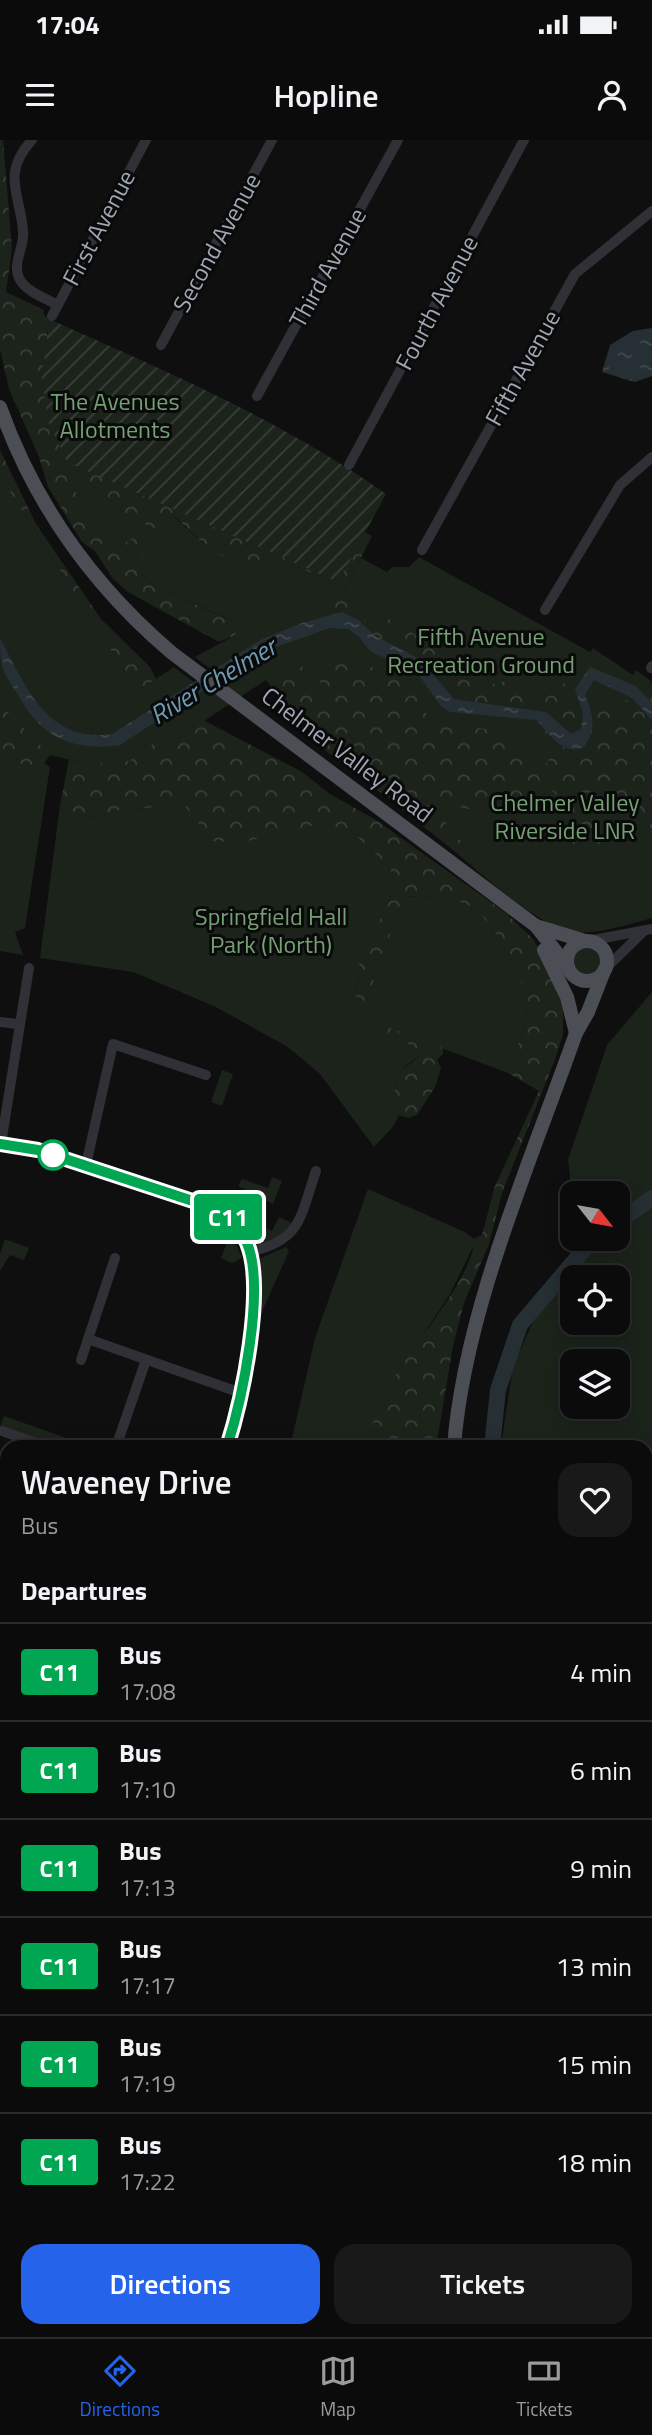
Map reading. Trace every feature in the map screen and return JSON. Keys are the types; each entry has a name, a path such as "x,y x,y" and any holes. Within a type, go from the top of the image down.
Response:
{"main road":[{"name":"Chelmer Valley Road","path":"0,407 32,483 71,546 115,600 172,653 536,926 570,970"},
{"path":"509,905 550,959 567,997 576,1033"},
{"name":"Chelmer Valley Road","path":"536,926 586,941"},
{"path":"455,1440 473,1337 496,1260 576,1033 588,1013 605,970 604,951 598,944 586,941 570,950 570,970 577,1000 576,1033"},
{"path":"570,970 579,979 591,980 605,970"}],"street":[{"path":"32,140 20,154 15,167 14,189 23,230 17,271 26,288 58,305"},
{"name":"First Avenue","path":"52,316 146,140"},
{"name":"Second Avenue","path":"161,345 272,140"},
{"name":"Third Avenue","path":"257,396 398,140"},
{"name":"Fourth Avenue","path":"349,465 524,140"},
{"name":"Fifth Avenue","path":"422,550 575,274 652,211"},
{"path":"545,610 620,485 652,457"},
{"path":"586,941 648,930"},
{"path":"605,970 648,930"},
{"path":"29,968 0,1144 38,1150 225,1214 242,1233 250,1252 251,1324 241,1393 229,1440"},
{"path":"0,1022 18,1024"},
{"path":"86,1165 113,1044 206,1075"},
{"path":"250,1252 277,1245 294,1230 316,1171"},
{"path":"82,1360 115,1258"},
{"path":"88,1339 241,1393"},
{"path":"118,1440 146,1360"},
{"path":"2,1431 27,1440"}],"green space":[{"path":"0,140 3,140 12,249 6,292 44,310 43,314 49,319 42,378 338,581 364,532 372,536 342,595 354,600 347,614 342,612 321,617 336,584 285,561 238,565 206,546 175,517 161,532 127,515 81,476 68,481 116,549 131,539 143,536 152,542 141,562 146,570 142,574 153,585 241,625 234,636 219,642 128,592 113,579 95,551 82,542 48,487 39,457 9,389 0,349"},
{"name":"The Avenues Allotments","path":"49,319 222,398 306,443 386,494 338,582 67,462 48,421 42,378"},
{"path":"0,450 36,524 101,619 150,667 156,679 137,691 10,492 0,471"},
{"path":"0,471 10,492 137,691 174,667 195,683 213,671 195,657 234,636 233,621 153,585 142,574 141,562 131,539 116,550 68,481 81,476 127,515 174,517 206,546 266,561 285,561 337,584 321,617 342,595 361,558 387,572 392,567 409,567 419,557 590,652 593,648 633,675 636,670 652,682 641,692 652,703 652,918 583,933 560,928 545,921 510,898 420,823 322,748 302,730 266,680 204,721 302,772 348,828 390,868 396,890 367,951 361,957 360,979 355,986 366,1001 404,896 449,899 473,908 481,914 499,938 515,968 525,995 525,1022 508,1073 423,1041 419,1057 404,1068 397,1079 390,1109 399,1116 374,1147 320,1074 288,1047 214,1006 133,972 40,958 60,805 77,814 94,817 121,810 182,805 90,765 50,755 44,763 50,767 25,928 15,932 23,955 0,951"},
{"path":"376,613 404,626 449,663 496,685 506,680 536,692 555,683 572,684 583,713 581,729 571,734 546,712 454,699 422,660 369,631 364,623 364,614"},
{"path":"350,660 383,671 406,684 423,710 434,720 451,726 502,733 513,739 543,766 549,761 536,737 536,730 547,730 555,742 567,749 593,722 592,710 597,704 629,700 652,683 652,832 624,828 589,851 567,844 566,803 543,783 517,820 428,800 461,841 453,850 302,730 266,679 284,668 301,666 334,716 349,732 319,680 325,669"},
{"path":"0,704 50,755 44,763 28,765 0,759"},
{"path":"203,720 302,772 330,794 376,820 506,913 533,939 553,974 563,1005 563,1035 502,1193 489,1244 464,1303 453,1346 437,1440 366,1440 394,1378 465,1271 472,1254 474,1239 482,1235 495,1186 539,1091 508,1073 525,1022 527,1005 521,982 499,938 473,908 449,899 404,896 366,1002 354,995 353,990 360,979 359,960 370,944 396,890 390,868 348,828 315,825 243,842 204,841 200,825 184,805 121,810 94,817 77,814 60,805 69,760 90,765 129,761 160,739"},
{"path":"587,947 597,951 601,961 597,971 587,975 577,971 573,961 577,951"},
{"path":"652,992 652,1440 502,1440 513,1366 532,1324 560,1286 560,1335 630,1335 630,1265 576,1265 580,1259 579,1251 630,1251 630,1181 570,1181 568,1160 607,1045"},
{"path":"347,1004 363,1010 372,1021 443,1048 443,1054 437,1060 441,1068 435,1087 417,1115 409,1118 391,1113 390,1109 399,1072 419,1057 414,1053 415,1047 361,1024 345,1009"},
{"path":"222,1070 233,1074 222,1106 211,1102"},
{"path":"272,1177 282,1181 273,1204 238,1186 242,1179 268,1188"},
{"path":"368,1189 465,1232 474,1239 474,1245 450,1294 394,1379 366,1440 292,1440 315,1338"},
{"path":"238,1215 272,1231 279,1217 292,1223 275,1240 257,1245 245,1234 235,1218"},
{"path":"231,1232 242,1258 232,1263 221,1258"},
{"path":"5,1239 29,1248 24,1260 10,1255 0,1271 0,1254"},
{"path":"286,1247 289,1251 257,1323 259,1259"},
{"path":"4,1416 64,1437 63,1440 39,1440 0,1427"}],"water":[{"path":"652,328 652,376 635,382 602,372 610,345 633,331"},
{"path":"342,612 358,620 375,636 420,659 454,699 546,712 571,734 581,729 583,713 575,689 590,667 636,686 652,703 652,720 632,698 594,680 585,695 592,715 591,734 584,747 569,749 557,742 536,720 450,712 441,706 418,674 370,651 359,637 348,629 330,628 262,652 120,745 90,746 64,740 41,726 8,679 1,660 0,638 30,692 41,708 55,720 71,730 90,734 112,734 262,639 302,623"}],"waterway":[{"name":"River Chelmer","path":"630,1214 652,1198"},
{"name":"River Chelmer","path":"493,1440 498,1390 520,1325 583,1251"}],"bus line":[{"name":"C11","path":"0,1144 38,1150 214,1208 225,1214 242,1233 250,1252 251,1263 251,1335 246,1370 229,1440"}],"park label":[{"name":"Fifth Avenue Recreation Ground","path":"481,651"},
{"name":"Chelmer Valley Riverside LNR","path":"565,817"},
{"name":"Springfield Hall Park (North)","path":"271,931"}]}
